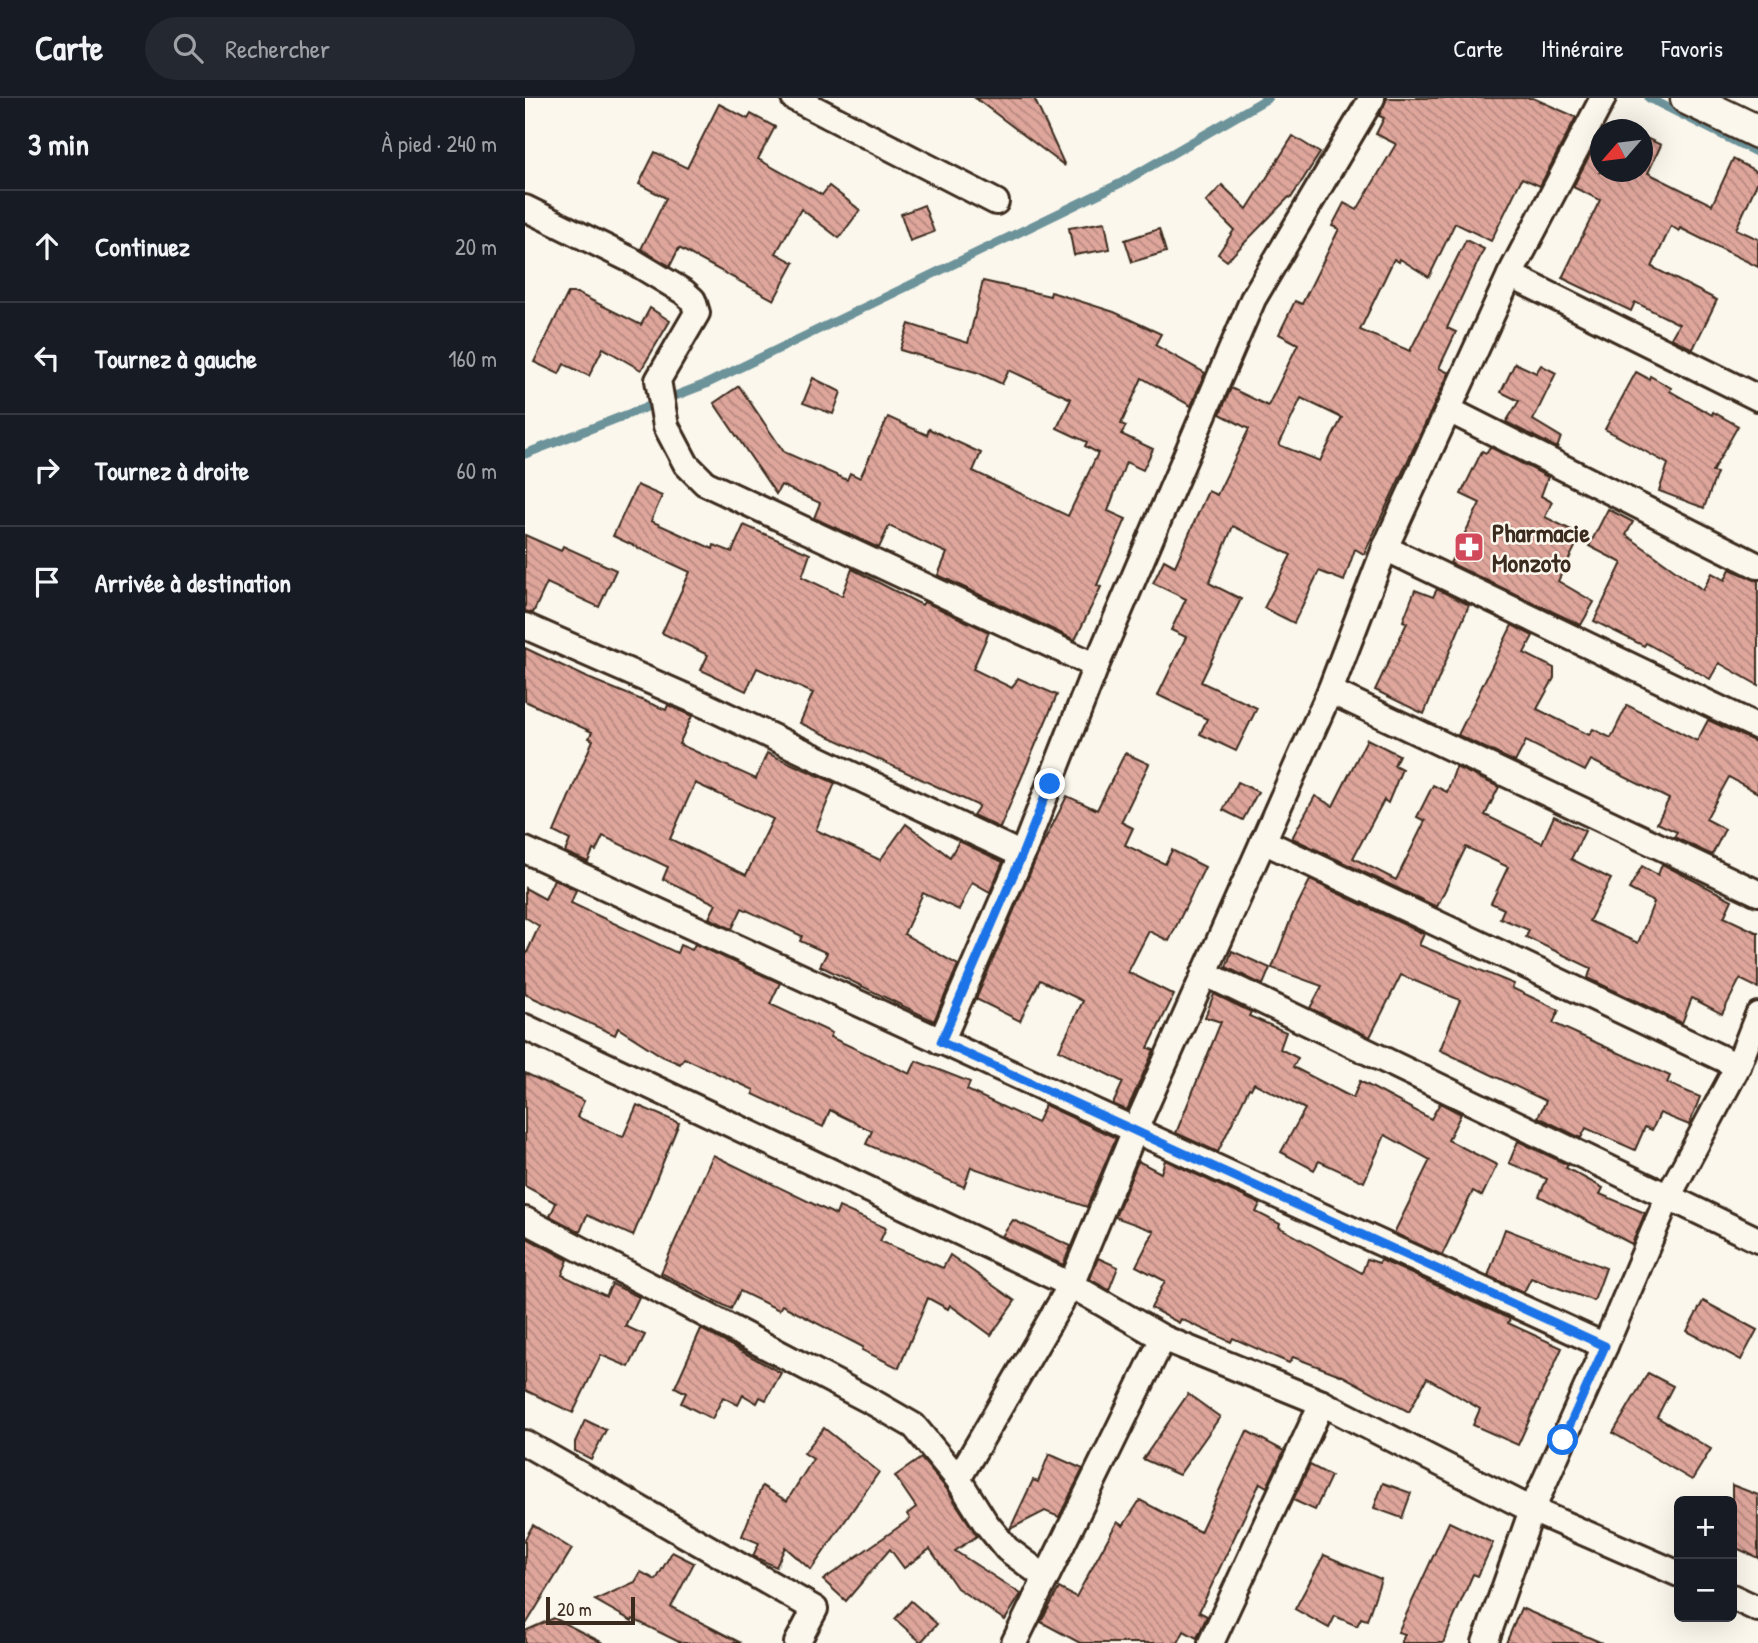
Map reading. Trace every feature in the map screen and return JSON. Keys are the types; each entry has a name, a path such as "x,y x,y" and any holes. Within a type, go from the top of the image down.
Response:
{"street":[{"path":"794,98 996,202"},
{"path":"941,1042 1022,855 1095,666 1253,299 1372,98"},
{"path":"958,1479 1071,1285 1135,1130 1330,691 1385,548 1510,275 1603,98"},
{"path":"1687,98 1758,132"},
{"path":"525,208 631,260 693,300 697,313 658,380 666,426 686,464 705,483 1095,666"},
{"path":"1510,275 1758,398"},
{"path":"1449,410 1758,566"},
{"path":"1385,548 1758,727"},
{"path":"525,626 707,706 1022,855"},
{"path":"1330,691 1758,893"},
{"path":"1263,841 1738,1066"},
{"path":"525,850 1605,1346"},
{"path":"1204,973 1758,1240"},
{"path":"1485,1643 1532,1510 1668,1197 1738,1066 1758,1015"},
{"path":"525,1027 1071,1285 1163,1338 1322,1403 1532,1510 1674,1572"},
{"path":"525,1220 914,1426 958,1479 985,1522 1007,1549 1046,1578"},
{"path":"1014,1643 1163,1338"},
{"path":"1211,1643 1322,1403"},
{"path":"525,1443 815,1608 797,1643"},
{"path":"1737,1599 1758,1609"}],"building":[{"path":"975,98 1034,98 1065,166"},
{"path":"1387,98 1533,98 1576,117 1540,186 1522,178 1491,241 1455,223 1429,277 1400,259 1399,262 1394,259 1360,330 1410,351 1466,240 1484,249 1447,328 1456,332 1439,368 1449,373 1364,554 1355,549 1344,581 1319,571 1294,623 1264,608 1291,555 1233,526 1209,583 1241,599 1201,682 1257,708 1236,751 1200,734 1207,719 1158,695 1186,637 1171,630 1186,599 1153,583 1164,560 1175,566 1208,491 1217,495 1249,429 1220,414 1231,388 1268,406 1298,344 1279,334 1295,301 1302,304 1339,229 1332,226 1344,203 1357,210 1396,144 1376,134 1384,118 1379,116","holes":["1301,398 1342,418 1320,461 1279,445"]},
{"path":"719,104 748,119 751,114 775,127 758,159 822,195 829,186 860,210 839,238 801,209 776,253 794,263 774,300 679,248 670,266 641,249 666,198 639,184 655,152 687,168"},
{"path":"1293,136 1320,153 1291,198 1289,197 1227,261 1218,254 1234,230 1206,202 1222,185 1247,209"},
{"path":"1653,141 1661,145 1653,162"},
{"path":"1590,154 1590,182 1653,182 1653,176 1712,205 1733,159 1758,172 1758,181 1736,229 1758,239 1758,267 1671,226 1652,267 1717,300 1693,349 1671,338 1679,324 1635,302 1631,311 1562,278 1600,200 1573,187"},
{"path":"924,205 934,232 910,241 901,214"},
{"path":"1105,222 1110,249 1074,255 1069,228"},
{"path":"1159,229 1166,252 1132,262 1125,240"},
{"path":"983,281 1050,296 1051,292 1114,312 1161,334 1155,345 1205,373 1191,406 1142,378 1121,424 1126,426 1121,434 1153,449 1143,470 1126,462 1108,511 1126,519 1097,585 1101,587 1075,640 938,575 947,553 889,526 879,548 814,518 820,503 781,485 776,494 714,403 739,386 784,452 847,480 850,473 860,478 888,417 927,435 929,429 981,453 973,471 1068,516 1098,453 1085,446 1087,442 1057,428 1071,399 1009,370 1002,384 979,373 900,350 909,324 968,343"},
{"path":"568,293 577,293 641,325 650,308 670,321 641,370 603,348 589,376 564,364 559,374 534,362"},
{"path":"1515,363 1536,373 1541,365 1556,373 1533,420 1561,437 1557,448 1506,422 1519,401 1501,392"},
{"path":"1636,372 1649,379 1650,376 1712,415 1713,412 1738,426 1712,472 1717,473 1704,508 1659,491 1668,464 1605,429"},
{"path":"813,378 841,392 833,414 803,403"},
{"path":"1490,447 1548,477 1541,496 1552,502 1545,517 1581,535 1558,581 1594,602 1581,625 1450,563 1480,503 1461,494 1482,451 1486,453"},
{"path":"637,485 662,496 651,521 713,549 714,545 732,552 744,525 810,554 802,577 842,596 852,569 922,605 927,603 989,632 973,669 1012,688 1018,678 1057,695 1000,828 973,815 979,806 800,723 813,693 757,668 746,691 701,670 708,655 662,633 690,572 613,536"},
{"path":"1608,509 1633,522 1626,535 1703,590 1712,573 1725,580 1730,569 1758,581 1758,685 1719,663 1710,679 1646,643 1644,646 1594,621 1622,563 1589,546"},
{"path":"525,535 561,551 563,546 616,570 599,607 547,583 533,613 525,611"},
{"path":"1437,589 1469,605 1424,714 1375,690 1407,623 1403,621 1415,590 1433,597"},
{"path":"1512,625 1533,636 1524,653 1554,668 1554,678 1537,709 1589,735 1593,729 1611,738 1627,705 1697,741 1708,720 1758,743 1758,793 1729,777 1706,819 1725,829 1712,855 1674,837 1677,832 1657,823 1669,799 1591,760 1585,771 1526,741 1515,762 1458,735"},
{"path":"525,648 588,678 666,710 668,705 692,716 679,744 756,779 767,753 835,783 816,830 880,860 906,824 950,857 959,841 1003,862 990,892 972,882 959,910 923,893 904,934 958,965 934,1021 820,966 827,953 800,941 802,936 742,908 732,929 709,918 716,904 663,879 668,867 603,836 588,862 565,852 570,840 554,832 593,740 589,738 592,732 525,701","holes":["695,783 773,819 746,875 670,839"]},
{"path":"1367,739 1399,755 1394,765 1402,769 1388,803 1384,800 1353,858 1396,880 1425,821 1417,817 1433,785 1447,792 1456,767 1499,787 1485,815 1542,843 1554,816 1585,831 1571,859 1611,879 1589,921 1638,943 1654,902 1629,889 1642,866 1658,875 1662,864 1732,900 1724,917 1758,933 1758,988 1740,979 1722,1014 1692,998 1682,1023 1588,978 1591,968 1526,937 1529,930 1500,918 1504,909 1491,903 1508,867 1466,847 1437,907 1292,838 1315,796 1333,806"},
{"path":"1125,753 1149,764 1121,822 1133,828 1125,845 1165,864 1172,850 1205,867 1169,941 1149,931 1128,972 1174,995 1148,1048 1154,1050 1127,1110 1113,1104 1123,1082 1059,1050 1083,1001 1040,980 1020,1021 976,999 1039,852 1067,796 1097,810"},
{"path":"1238,782 1258,792 1243,820 1223,810"},
{"path":"554,879 576,890 571,903 677,953 680,945 692,950 695,944 780,983 770,1004 832,1033 830,1037 910,1074 916,1061 970,1082 967,1090 1037,1123 1045,1105 1116,1138 1087,1207 971,1167 964,1187 866,1144 872,1131 830,1110 823,1127 753,1094 754,1090 684,1058 680,1064 662,1056 618,1028 615,1035 525,994 525,957 539,926 525,917 525,888 545,899"},
{"path":"1310,880 1424,934 1419,945 1514,984 1512,988 1559,1010 1553,1023 1670,1076 1667,1083 1700,1097 1689,1125 1660,1113 1652,1130 1645,1127 1635,1150 1586,1128 1581,1138 1538,1117 1546,1101 1440,1050 1460,1000 1401,975 1370,1037 1310,1008 1322,986 1272,968 1292,916"},
{"path":"1232,951 1270,968 1263,985 1226,967"},
{"path":"1214,994 1251,1012 1249,1016 1286,1032 1280,1049 1298,1058 1293,1067 1353,1098 1360,1081 1431,1119 1440,1103 1461,1114 1448,1140 1497,1165 1482,1196 1473,1191 1442,1255 1394,1233 1430,1160 1385,1135 1364,1182 1319,1161 1314,1170 1281,1152 1305,1109 1254,1083 1251,1089 1249,1088 1218,1152 1176,1133 1221,1022 1205,1017"},
{"path":"525,1073 584,1101 577,1117 623,1137 637,1105 679,1123 633,1236 587,1215 580,1232 550,1216 556,1203 525,1186"},
{"path":"1518,1141 1568,1165 1566,1168 1603,1188 1600,1194 1645,1213 1632,1244 1539,1196 1547,1179 1509,1163"},
{"path":"713,1155 836,1215 839,1207 886,1228 880,1241 943,1268 950,1255 1015,1301 991,1335 950,1305 948,1309 928,1298 899,1368 782,1305 779,1310 740,1291 731,1309 661,1273"},
{"path":"1165,1160 1260,1204 1256,1212 1362,1273 1367,1259 1379,1263 1381,1260 1510,1319 1508,1323 1562,1348 1518,1445 1473,1425 1480,1409 1427,1378 1409,1412 1343,1376 1293,1357 1289,1363 1233,1338 1231,1342 1181,1319 1179,1323 1151,1308 1165,1281 1136,1266 1154,1231 1115,1217 1138,1161 1161,1173"},
{"path":"1013,1220 1071,1246 1063,1265 1002,1236"},
{"path":"1505,1229 1606,1268 1594,1301 1531,1278 1524,1292 1488,1276"},
{"path":"525,1237 568,1260 562,1275 606,1296 612,1284 639,1297 625,1326 645,1335 629,1367 601,1355 573,1413 525,1390"},
{"path":"1098,1258 1118,1267 1109,1290 1090,1279"},
{"path":"1703,1301 1757,1330 1741,1360 1687,1331"},
{"path":"701,1329 781,1373 766,1400 760,1397 757,1403 743,1395 738,1405 723,1397 712,1419 681,1403 686,1393 675,1387"},
{"path":"1648,1373 1673,1386 1657,1417 1711,1449 1692,1480 1613,1433"},
{"path":"1188,1394 1220,1417 1179,1475 1143,1459"},
{"path":"585,1420 606,1430 591,1459 575,1451 575,1442"},
{"path":"824,1428 879,1472 811,1570 785,1547 776,1567 753,1556 759,1543 742,1536 762,1486 787,1501 813,1459 804,1453"},
{"path":"1247,1431 1284,1451 1267,1487 1260,1483 1199,1612 1207,1616 1197,1638 1184,1631 1178,1643 1080,1643 1041,1622 1059,1588 1076,1597 1117,1522 1123,1526 1140,1500 1200,1532"},
{"path":"1049,1454 1083,1469 1059,1517 1045,1511 1010,1529 1033,1480 1038,1482"},
{"path":"921,1458 946,1488 977,1536 955,1551 1021,1594 1005,1620 957,1588 930,1549 904,1568 890,1549 846,1601 823,1580 910,1519 907,1514 916,1507 895,1476"},
{"path":"1310,1465 1331,1476 1315,1510 1293,1500"},
{"path":"1383,1483 1411,1493 1402,1518 1374,1508"},
{"path":"1732,1485 1758,1495 1758,1558 1737,1548 1737,1496 1732,1496"},
{"path":"1449,1522 1493,1543 1478,1576 1473,1574 1443,1643 1401,1643 1405,1634 1398,1632"},
{"path":"533,1525 572,1549 525,1626 525,1539"},
{"path":"672,1552 694,1563 671,1607 741,1643 681,1643 633,1619 632,1621 595,1600 635,1582 641,1572 656,1580"},
{"path":"1324,1555 1381,1579 1367,1620 1361,1618 1357,1626 1335,1616 1329,1628 1295,1609"},
{"path":"911,1601 937,1624 921,1642 895,1619"},
{"path":"1521,1608 1602,1643 1506,1643"},
{"path":"554,1618 603,1643 525,1643 525,1631"}],"waterway":[{"path":"525,454 706,384 1123,182 1268,98"},
{"path":"1649,98 1758,153"}],"place":[{"name":"Pharmacie Monzoto","path":"1469,547"}],"route":[{"path":"1050,784 941,1042 1605,1346 1563,1440"}]}
